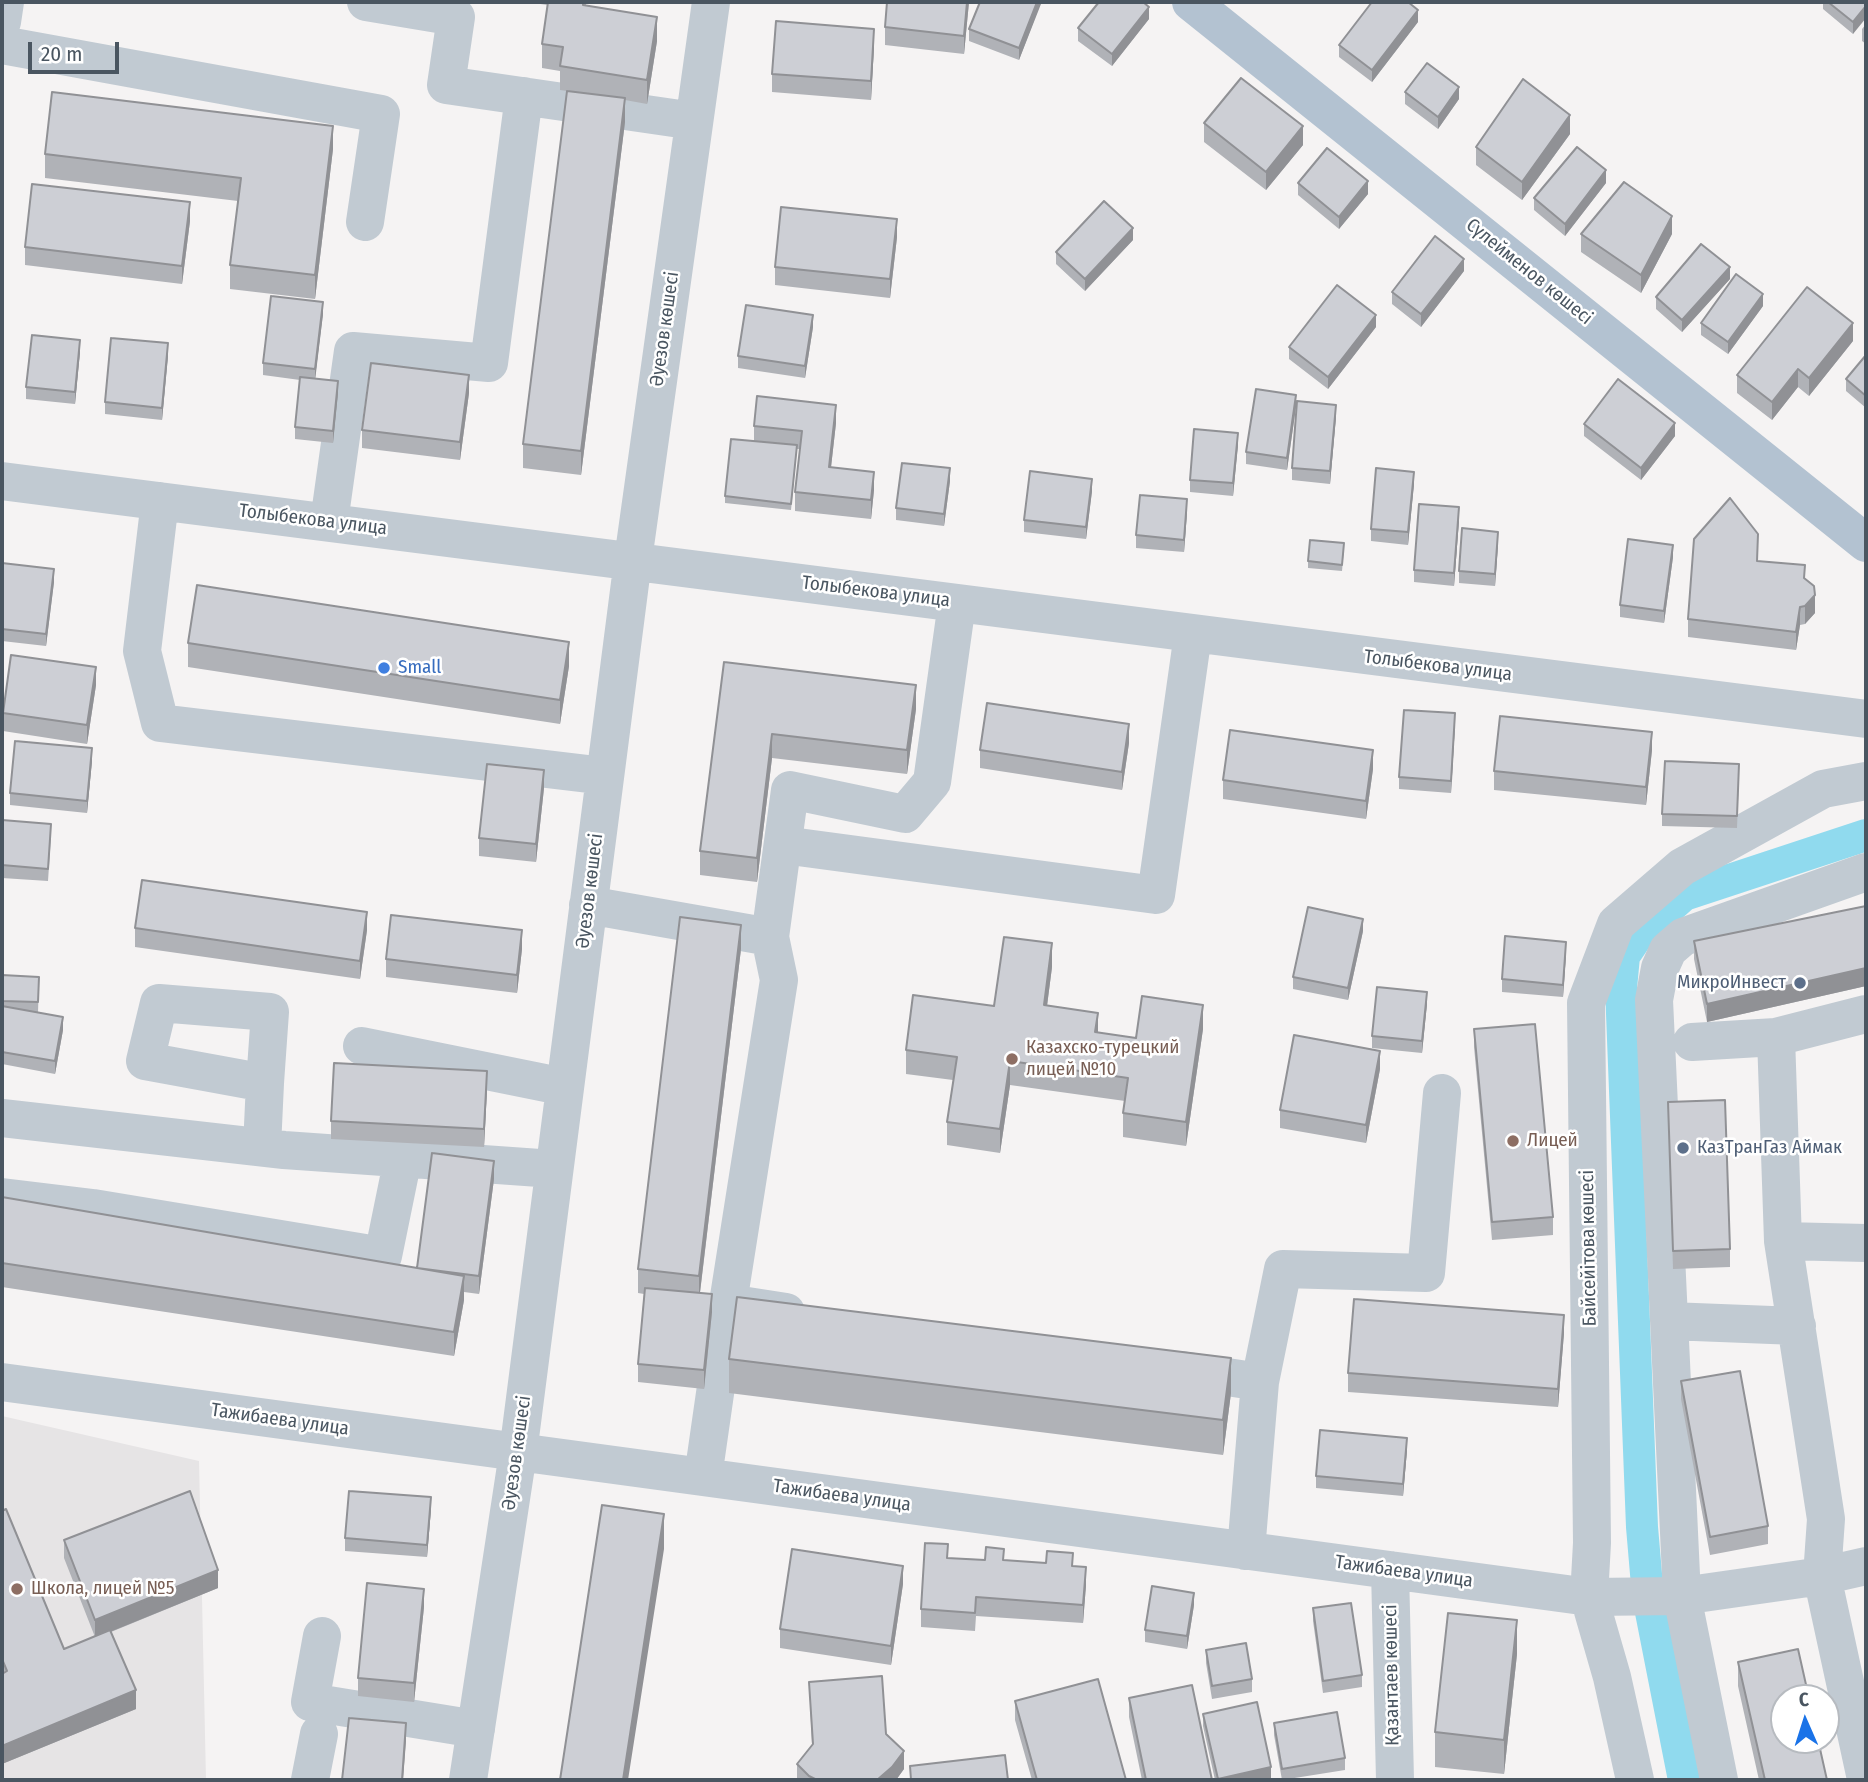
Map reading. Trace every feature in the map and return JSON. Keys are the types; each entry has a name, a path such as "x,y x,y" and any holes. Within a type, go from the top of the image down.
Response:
{"main road":[{"name":"Сүлейменов көшесі","path":"1191,2 1866,543"}],"street":[{"path":"2,22 5,2"},
{"path":"366,2 456,17 446,85 694,121"},
{"name":"Әуезов көшесі","path":"468,1780 518,1453 633,561 711,2"},
{"path":"2,46 381,114 365,222"},
{"path":"330,522 352,351 489,363 524,96"},
{"name":"Толыбекова улица","path":"2,481 1749,706"},
{"path":"160,501 142,651 160,723 605,776"},
{"path":"703,1478 779,980 771,937 790,790 905,814 932,782 957,603"},
{"path":"783,845 1156,895 1193,634"},
{"path":"1749,706 1866,692"},
{"path":"1749,706 1866,719"},
{"name":"Байсейітова көшесі","path":"1635,1780 1612,1677 1589,1597 1592,1544 1586,1003 1616,924 1682,867 1823,789 1866,782"},
{"path":"1718,1780 1682,1596 1654,1000 1660,968 1668,950 1683,937 1866,872"},
{"path":"589,905 771,937"},
{"path":"1692,1042 1776,1037 1866,1014"},
{"path":"1776,1037 1783,1241 1826,1519 1822,1576 1866,1779"},
{"path":"362,1046 565,1087"},
{"path":"262,1147 265,1083"},
{"path":"1246,1550 1261,1382 1283,1269 1426,1273 1442,1093"},
{"path":"2,1118 262,1147 555,1169"},
{"path":"2,1197 93,1208 383,1256 403,1158"},
{"path":"1783,1241 1866,1242"},
{"path":"728,1303 824,1317"},
{"path":"1669,1321 1797,1326"},
{"path":"1151,1366 1261,1382"},
{"name":"Тажибаева улица","path":"2,1382 1589,1597 1682,1596 1822,1576 1866,1566"},
{"name":"Қазантаев көшесі","path":"1390,1570 1395,1780"},
{"path":"322,1636 310,1702 476,1729"},
{"path":"310,1780 319,1734"}],"shaded area":[{"path":"2,1416 199,1461 206,1780 2,1780"}],"building":[{"path":"548,2 583,2 583,5 657,17 647,80 560,66 563,47 542,44"},
{"path":"887,2 967,2 964,36 885,27"},
{"path":"980,2 1037,2 1019,48 969,29"},
{"path":"1099,2 1143,2 1149,7 1112,54 1078,28"},
{"path":"1372,2 1408,2 1418,10 1372,70 1339,45"},
{"path":"1828,2 1866,2 1866,6 1853,22"},
{"path":"776,21 874,29 871,81 772,74"},
{"path":"1427,63 1459,87 1438,117 1405,92"},
{"path":"1241,78 1303,126 1266,172 1204,123"},
{"path":"1523,79 1570,115 1522,182 1476,147"},
{"path":"567,91 625,98 581,451 523,444"},
{"path":"52,92 333,126 315,275 230,265 241,178 45,154"},
{"path":"1577,147 1606,170 1565,224 1534,198"},
{"path":"1327,148 1368,181 1339,217 1298,183"},
{"path":"1624,182 1672,216 1641,275 1581,234"},
{"path":"32,184 190,202 182,266 25,247"},
{"path":"1104,201 1133,228 1085,279 1056,252"},
{"path":"781,207 897,219 890,279 775,267"},
{"path":"1435,236 1464,259 1421,314 1392,292"},
{"path":"1701,244 1730,267 1682,320 1656,297"},
{"path":"1736,274 1763,294 1728,342 1701,323"},
{"path":"1337,285 1376,315 1328,377 1289,347"},
{"path":"1807,287 1853,323 1809,378 1798,369 1772,402 1737,375"},
{"path":"271,296 323,302 315,369 263,363"},
{"path":"746,305 813,315 805,366 738,356"},
{"path":"32,335 80,340 75,392 26,387"},
{"path":"111,338 168,343 162,408 105,402"},
{"path":"1866,355 1866,396 1846,379"},
{"path":"371,363 469,375 460,442 362,430"},
{"path":"300,377 338,381 333,431 295,427"},
{"path":"1618,379 1675,423 1641,468 1584,424"},
{"path":"1256,389 1296,395 1287,458 1246,452"},
{"path":"757,396 836,405 829,467 874,472 871,500 795,492 802,431 754,426"},
{"path":"1297,401 1336,405 1330,471 1292,468"},
{"path":"1194,429 1238,433 1233,483 1190,480"},
{"path":"731,439 797,445 791,504 725,496"},
{"path":"902,463 950,468 944,514 896,508"},
{"path":"1376,468 1414,472 1408,532 1371,529"},
{"path":"1030,471 1092,479 1086,527 1024,520"},
{"path":"1140,495 1187,499 1184,540 1136,535"},
{"path":"1730,498 1758,534 1757,561 1805,565 1804,578 1814,586 1815,595 1805,606 1800,607 1796,632 1688,619 1694,539"},
{"path":"1419,504 1459,507 1454,573 1414,570"},
{"path":"1462,528 1498,532 1495,574 1459,571"},
{"path":"1628,539 1673,545 1664,611 1620,605"},
{"path":"1310,540 1344,543 1342,565 1308,561"},
{"path":"2,563 54,569 46,634 2,629"},
{"path":"197,585 569,642 560,700 188,643"},
{"path":"11,655 96,667 87,725 3,713"},
{"path":"724,662 916,685 907,750 772,734 757,858 700,851"},
{"path":"987,703 1129,724 1122,772 980,750"},
{"path":"1404,710 1455,713 1451,781 1399,777"},
{"path":"1500,716 1652,732 1646,787 1494,771"},
{"path":"1230,730 1373,750 1366,801 1223,780"},
{"path":"15,741 92,748 87,801 10,793"},
{"path":"1665,761 1739,764 1737,816 1662,814"},
{"path":"487,764 544,770 536,844 479,838"},
{"path":"2,820 51,824 48,869 2,865"},
{"path":"142,880 367,912 360,961 135,928"},
{"path":"1866,906 1866,968 1707,1004 1694,941"},
{"path":"1308,907 1363,919 1348,988 1293,977"},
{"path":"391,915 522,930 517,975 386,959"},
{"path":"680,917 741,925 699,1276 638,1269"},
{"path":"1505,936 1566,942 1563,985 1502,979"},
{"name":"Казахско-турецкий лицей №10","path":"1004,937 1052,943 1044,1005 1098,1013 1095,1032 1136,1038 1142,996 1203,1005 1186,1122 1123,1113 1128,1078 1010,1061 1000,1129 947,1122 957,1057 906,1050 913,995 994,1006"},
{"path":"2,975 39,977 38,1002 2,1001"},
{"path":"1377,987 1427,992 1422,1041 1372,1036"},
{"path":"2,1006 63,1017 55,1061 2,1052"},
{"name":"Лицей","path":"1535,1024 1553,1217 1492,1222 1474,1029"},
{"path":"1294,1035 1380,1051 1366,1125 1280,1110"},
{"path":"334,1063 487,1071 484,1129 331,1121"},
{"path":"1725,1100 1730,1249 1673,1251 1668,1102"},
{"path":"432,1153 494,1161 479,1276 417,1268"},
{"path":"2,1197 464,1276 454,1332 2,1263"},
{"path":"645,1288 712,1294 704,1370 638,1364"},
{"path":"737,1297 1231,1358 1223,1420 729,1359"},
{"path":"1354,1299 1564,1315 1558,1389 1348,1373"},
{"path":"1740,1371 1768,1526 1710,1537 1681,1381"},
{"path":"1320,1430 1407,1438 1403,1484 1316,1476"},
{"path":"190,1491 218,1570 95,1620 64,1540"},
{"path":"349,1491 431,1497 427,1545 345,1538"},
{"path":"602,1505 664,1514 623,1780 560,1780"},
{"name":"Школа, лицей №5","path":"6,1509 64,1649 110,1630 136,1690 2,1746 2,1674 7,1671 2,1659 2,1511"},
{"path":"925,1543 948,1544 947,1558 985,1560 986,1547 1004,1549 1003,1560 1046,1563 1047,1551 1073,1553 1072,1566 1086,1567 1083,1605 976,1597 975,1613 921,1609"},
{"path":"792,1549 903,1566 891,1646 780,1629"},
{"path":"367,1583 424,1589 414,1683 358,1678"},
{"path":"1152,1586 1194,1593 1187,1636 1145,1630"},
{"path":"1351,1603 1362,1675 1323,1681 1313,1608"},
{"path":"1448,1613 1517,1620 1504,1740 1435,1732"},
{"path":"1246,1643 1252,1679 1212,1686 1206,1650"},
{"path":"1798,1649 1806,1684 1770,1684 1770,1754 1821,1754 1827,1780 1765,1780 1738,1662"},
{"path":"882,1676 886,1734 904,1751 892,1767 877,1780 817,1780 809,1776 797,1764 813,1744 809,1682"},
{"path":"1098,1679 1126,1780 1037,1780 1015,1701"},
{"path":"1192,1685 1212,1780 1146,1780 1129,1698"},
{"path":"1257,1702 1271,1767 1218,1779 1203,1714"},
{"path":"1337,1712 1345,1758 1282,1769 1274,1723"},
{"path":"349,1718 406,1723 402,1780 342,1780"},
{"path":"1005,1755 1008,1780 911,1780 910,1766"}],"waterway":[{"path":"1684,1780 1648,1597 1642,1527 1621,988 1624,956 1637,937 1684,895 1866,835"}],"place":[{"name":"Small","path":"384,668"},
{"name":"МикроИнвест","path":"1800,983"},
{"name":"Казахско-турецкий лицей №10","path":"1012,1059"},
{"name":"Лицей","path":"1513,1141"},
{"name":"КазТранГаз Аймак","path":"1683,1148"},
{"name":"Школа, лицей №5","path":"17,1589"}]}
